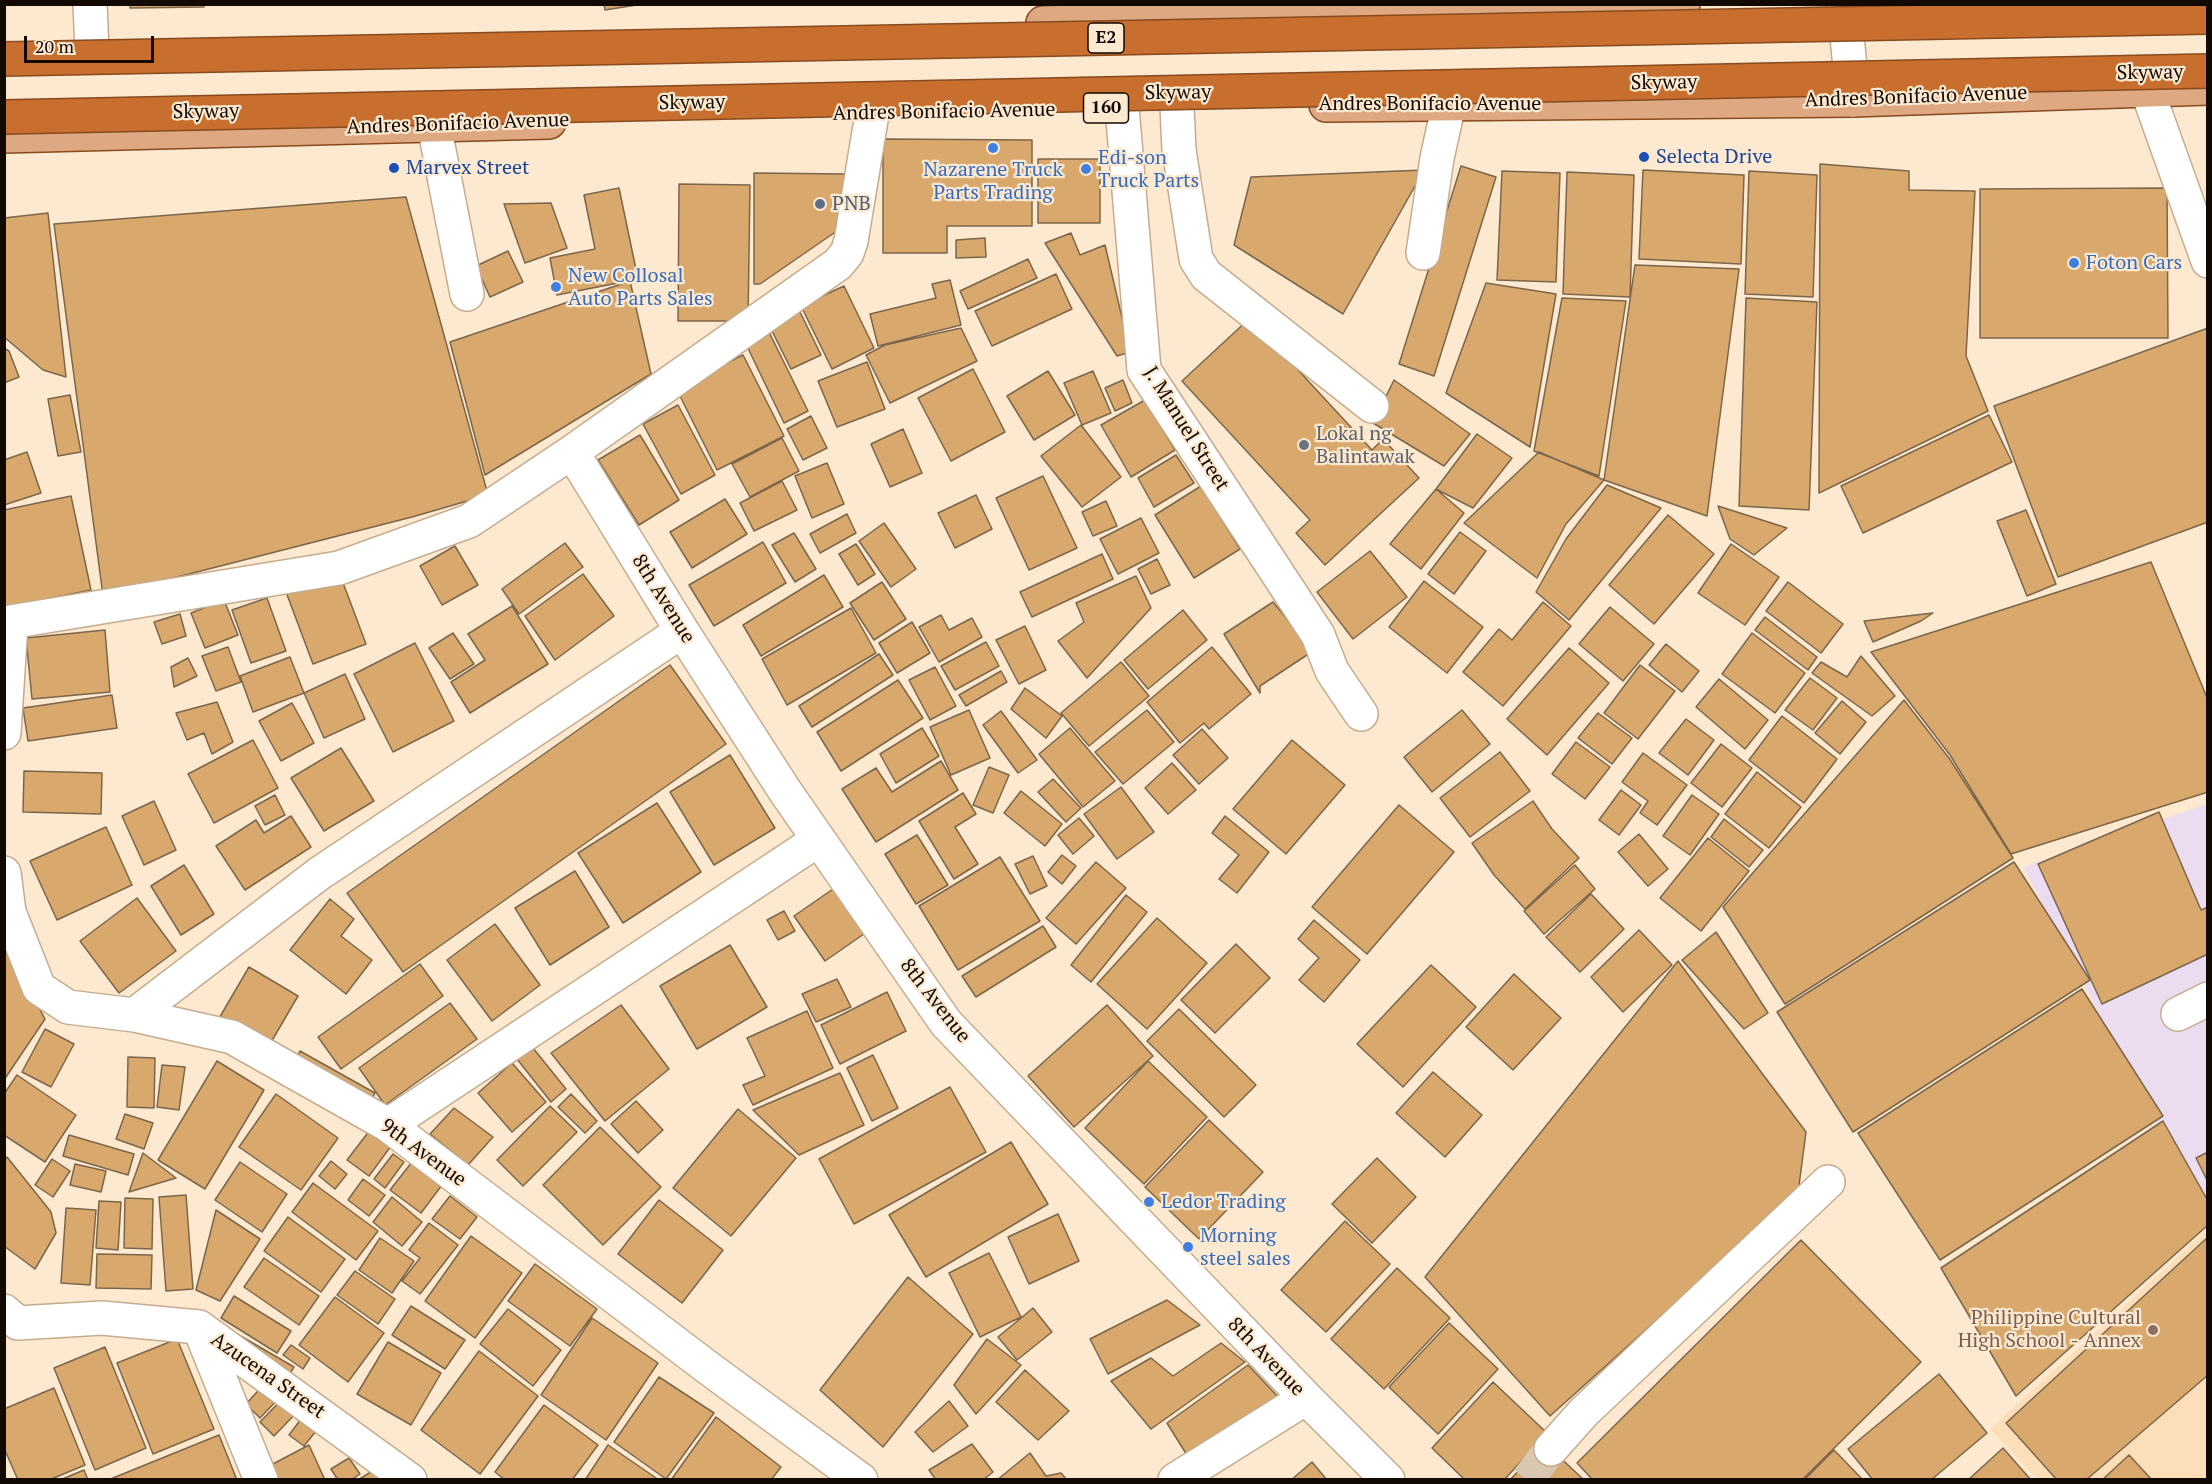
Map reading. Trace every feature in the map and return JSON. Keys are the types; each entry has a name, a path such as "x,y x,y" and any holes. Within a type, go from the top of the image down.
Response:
{"highway":[{"name":"E2","path":"4,59 2208,17"},
{"name":"Skyway","path":"4,117 2208,71"}],"main road":[{"path":"4,54 1295,10 1683,4"},
{"name":"Andres Bonifacio Avenue","path":"4,136 1122,107 1853,100 2208,88"}],"street":[{"path":"90,4 92,51"},
{"path":"1844,4 1853,100"},
{"path":"2146,90 2208,261"},
{"path":"1423,253 1437,159 1449,104"},
{"path":"1177,106 1179,150 1196,259 1206,275 1372,406"},
{"name":"J. Manuel Street","path":"1122,107 1144,370 1318,635 1332,671 1361,714"},
{"path":"4,733 8,623 339,568 469,520 572,452 838,264 847,253 851,241 872,114"},
{"path":"434,125 467,294"},
{"name":"8th Avenue","path":"572,452 682,630 818,840 946,1023 1306,1398 1388,1479"},
{"path":"134,1016 320,873 682,630"},
{"path":"388,1125 818,840"},
{"name":"9th Avenue","path":"4,873 9,912 39,988 68,1007 134,1016 232,1037 388,1125 692,1355 861,1479"},
{"path":"2178,1014 2208,999"},
{"path":"1551,1449 1584,1412 1828,1182"},
{"name":"Azucena Street","path":"9,1322 102,1318 199,1328 410,1479"},
{"path":"199,1328 261,1479"},
{"path":"1175,1479 1306,1398"}],"shaded area":[{"path":"2207,804 2207,1214 2160,1130 2023,867"},
{"name":"Philippine Cultural High School - Annex","path":"2207,1230 2207,1479 2037,1479 1990,1429"}],"building":[{"path":"130,4 204,4 204,7 130,8"},
{"path":"604,4 643,4 605,10"},
{"path":"883,139 1032,140 1032,226 947,226 947,253 883,253"},
{"path":"1038,159 1100,159 1100,223 1038,223"},
{"path":"1820,164 1909,171 1909,190 1975,191 1966,356 1988,411 1819,493"},
{"path":"1461,166 1496,177 1434,376 1399,364"},
{"path":"1424,170 1343,314 1234,245 1251,177"},
{"path":"1643,170 1744,175 1741,264 1639,259"},
{"path":"1502,171 1560,173 1556,282 1497,280"},
{"path":"1749,171 1817,175 1813,297 1745,294"},
{"path":"1567,172 1634,175 1630,297 1563,294"},
{"path":"754,173 847,174 847,224 760,284 754,284"},
{"path":"679,184 750,185 748,321 678,321"},
{"path":"619,188 638,279 557,295 550,258 595,249 584,195"},
{"name":"Foton Cars","path":"2167,188 2168,338 1980,338 1980,189"},
{"path":"406,197 488,495 412,517 103,596 54,224"},
{"path":"551,203 567,248 525,263 504,204"},
{"path":"48,213 66,377 43,370 4,337 4,218"},
{"path":"1071,233 1080,255 1105,245 1130,352 1117,356 1045,243"},
{"path":"985,238 986,257 956,258 956,240"},
{"path":"508,251 523,282 490,297 476,266"},
{"path":"1028,259 1037,278 968,309 960,291"},
{"path":"1635,265 1739,269 1707,516 1604,480"},
{"path":"1056,274 1072,309 992,346 975,311"},
{"path":"950,280 961,325 878,346 870,314 936,298 932,284"},
{"path":"630,281 651,374 485,475 450,342"},
{"path":"1486,283 1556,294 1530,447 1446,393"},
{"path":"844,286 874,348 832,369 801,306"},
{"path":"1562,298 1626,301 1599,476 1534,451"},
{"path":"1746,298 1817,302 1809,510 1739,506"},
{"path":"798,308 821,355 791,369 768,323"},
{"name":"Lokal ng Balintawak","path":"1250,318 1372,450 1383,439 1419,478 1325,565 1296,533 1310,520 1182,381"},
{"path":"767,328 808,411 784,423 744,340"},
{"path":"961,328 977,361 890,403 866,355 885,345"},
{"path":"2208,328 2208,522 2058,577 1994,406"},
{"path":"4,348 9,351 19,377 4,383"},
{"path":"743,355 784,436 717,470 676,388"},
{"path":"867,362 885,409 837,427 818,381"},
{"path":"973,369 1005,432 951,461 918,398"},
{"path":"1048,371 1075,415 1034,440 1007,396"},
{"path":"1093,371 1111,413 1082,425 1064,383"},
{"path":"1123,380 1132,403 1115,411 1105,388"},
{"path":"1394,380 1470,434 1444,466 1373,423"},
{"path":"70,395 81,452 58,456 48,399"},
{"path":"1145,400 1175,450 1131,477 1101,425"},
{"path":"678,405 715,475 681,494 643,424"},
{"path":"1989,415 2012,462 1863,533 1841,486"},
{"path":"811,416 827,448 803,460 787,429"},
{"path":"1081,425 1121,477 1082,507 1041,456"},
{"path":"903,429 922,473 890,487 871,444"},
{"path":"1477,434 1512,458 1473,508 1436,489"},
{"path":"640,435 679,500 639,525 598,460"},
{"path":"782,438 799,471 750,497 732,464"},
{"path":"27,452 41,493 4,505 4,460"},
{"path":"1539,452 1604,480 1566,524 1537,578 1464,523"},
{"path":"1176,455 1194,483 1154,507 1138,478"},
{"path":"827,463 844,504 812,518 795,476"},
{"path":"1043,476 1077,548 1029,570 996,498"},
{"path":"782,481 797,510 754,531 740,503"},
{"path":"1607,485 1661,508 1569,620 1536,592 1566,539"},
{"path":"1201,486 1240,549 1194,578 1155,515"},
{"path":"1436,489 1464,513 1421,569 1390,544"},
{"path":"976,495 992,529 955,548 938,513"},
{"path":"71,496 91,590 4,608 4,510"},
{"path":"725,499 747,534 692,568 670,532"},
{"path":"1106,501 1117,526 1093,536 1082,512"},
{"path":"1718,506 1787,528 1754,555 1730,539"},
{"path":"2026,510 2056,584 2027,596 1997,521"},
{"path":"847,514 856,533 820,553 810,534"},
{"path":"1668,515 1714,554 1654,624 1609,585"},
{"path":"1141,518 1159,553 1118,574 1100,539"},
{"path":"884,523 916,569 891,587 859,541"},
{"path":"1460,532 1486,551 1454,594 1428,574"},
{"path":"794,533 816,569 795,582 772,545"},
{"path":"763,542 786,583 714,626 689,585"},
{"path":"565,543 583,567 519,614 502,589"},
{"path":"856,544 875,574 858,585 839,554"},
{"path":"1731,544 1779,577 1745,625 1698,593"},
{"path":"455,546 478,585 442,605 420,566"},
{"path":"1370,551 1407,597 1353,639 1317,592"},
{"path":"1102,554 1113,579 1032,617 1020,592"},
{"path":"1157,559 1170,585 1151,594 1138,569"},
{"path":"2151,562 2208,700 2208,792 2011,854 1950,755 1871,652"},
{"path":"339,572 366,644 313,664 286,592"},
{"path":"583,574 614,616 555,660 525,616"},
{"path":"824,575 843,607 761,656 743,625"},
{"path":"1136,576 1151,608 1087,678 1058,641 1084,622 1076,603"},
{"path":"1424,581 1483,627 1447,673 1389,627"},
{"path":"882,582 906,619 874,640 850,603"},
{"path":"1788,582 1843,624 1821,653 1766,611"},
{"path":"267,598 286,651 251,663 232,610"},
{"path":"224,600 238,635 205,648 191,613"},
{"path":"1273,602 1313,651 1260,686 1260,693 1224,634"},
{"path":"1543,602 1571,626 1503,706 1463,672 1499,629 1512,640"},
{"path":"512,606 548,664 470,713 451,682 485,660 468,634"},
{"path":"1610,607 1654,644 1623,681 1579,644"},
{"path":"851,608 876,653 787,705 762,659"},
{"path":"1183,610 1207,640 1148,689 1124,660"},
{"path":"1933,613 1921,621 1873,642 1864,621"},
{"path":"180,614 186,636 162,644 154,622"},
{"path":"941,615 949,630 972,618 982,637 939,662 919,627"},
{"path":"1765,617 1817,657 1808,670 1755,630"},
{"path":"912,622 930,653 897,673 879,643"},
{"path":"1025,626 1046,670 1019,684 996,640"},
{"path":"105,630 110,692 32,699 26,638"},
{"path":"453,633 474,664 450,679 429,648"},
{"path":"1752,633 1805,673 1775,713 1722,674"},
{"path":"986,642 999,666 955,690 941,666"},
{"path":"415,643 454,721 393,752 354,674"},
{"path":"1666,644 1699,671 1682,692 1649,665"},
{"path":"228,647 241,682 216,691 202,656"},
{"path":"1212,647 1251,694 1209,729 1204,723 1180,743 1147,702"},
{"path":"1569,648 1609,683 1547,755 1507,719"},
{"path":"879,654 893,675 812,727 799,706"},
{"path":"1861,656 1895,696 1872,716 1812,673 1821,662 1847,677"},
{"path":"290,657 304,693 253,712 240,676"},
{"path":"188,658 197,676 174,687 171,667"},
{"path":"1121,662 1149,696 1089,746 1061,713"},
{"path":"670,665 726,744 403,972 347,893"},
{"path":"1640,665 1675,691 1638,739 1604,713"},
{"path":"935,667 956,706 930,720 909,680"},
{"path":"1001,671 1007,682 966,706 959,695"},
{"path":"345,674 365,719 324,738 304,693"},
{"path":"1810,678 1837,698 1813,730 1785,710"},
{"path":"1719,679 1768,720 1745,749 1696,707"},
{"path":"898,680 923,718 841,771 817,732"},
{"path":"1025,688 1062,716 1046,738 1011,709"},
{"path":"112,695 117,728 28,741 23,708"},
{"path":"1904,700 1949,758 2013,858 1785,1004 1723,907"},
{"path":"1842,701 1866,722 1840,754 1815,733"},
{"path":"217,702 233,742 212,754 204,733 187,740 176,713"},
{"path":"292,703 314,743 281,761 259,721"},
{"path":"969,710 990,758 951,775 930,727"},
{"path":"1147,710 1174,742 1123,784 1095,752"},
{"path":"1462,710 1490,744 1432,792 1404,757"},
{"path":"1001,711 1037,760 1018,773 983,725"},
{"path":"1598,713 1632,738 1612,764 1578,738"},
{"path":"1782,716 1837,759 1804,803 1749,760"},
{"path":"1686,719 1714,740 1688,775 1659,753"},
{"path":"922,728 939,756 896,783 880,754"},
{"path":"1070,728 1115,781 1083,807 1039,754"},
{"path":"1202,729 1228,758 1199,784 1173,755"},
{"path":"253,740 278,788 214,823 188,774"},
{"path":"1292,740 1345,785 1286,854 1233,809"},
{"path":"1576,742 1610,767 1585,799 1552,774"},
{"path":"1721,744 1752,768 1722,807 1691,783"},
{"path":"341,748 374,801 324,831 291,778"},
{"path":"1500,752 1530,791 1470,837 1440,798"},
{"path":"1643,753 1687,785 1657,825 1640,813 1648,801 1622,782"},
{"path":"730,755 775,828 714,865 670,792"},
{"path":"941,761 958,790 876,842 842,789 876,768 892,792"},
{"path":"1172,763 1196,790 1168,814 1145,788"},
{"path":"989,767 1009,775 993,813 973,805"},
{"path":"24,771 102,773 101,814 23,812"},
{"path":"1757,772 1801,807 1769,848 1725,814"},
{"path":"1053,779 1081,808 1066,822 1038,792"},
{"path":"1121,787 1154,832 1117,859 1084,814"},
{"path":"1621,790 1641,805 1619,835 1599,820"},
{"path":"1021,791 1062,824 1045,846 1004,813"},
{"path":"963,793 976,814 955,827 978,864 954,879 919,821"},
{"path":"275,795 285,815 265,825 255,806"},
{"path":"1692,795 1719,814 1690,855 1663,836"},
{"path":"154,801 176,850 144,865 122,816"},
{"path":"1533,801 1552,829 1579,858 1525,909 1494,875 1472,843"},
{"path":"657,803 701,872 623,923 578,853"},
{"path":"1399,805 1454,852 1367,954 1312,907"},
{"path":"2159,812 2201,910 2208,907 2208,954 2102,1004 2038,864"},
{"path":"291,816 311,847 245,890 216,846 256,820 264,833"},
{"path":"1225,816 1269,852 1237,893 1219,879 1239,855 1212,833"},
{"path":"1079,818 1094,836 1073,854 1058,835"},
{"path":"1724,819 1763,850 1749,867 1711,837"},
{"path":"106,827 132,885 57,920 30,861"},
{"path":"1639,834 1668,869 1648,886 1618,852"},
{"path":"917,835 948,885 916,904 885,854"},
{"path":"1708,838 1749,871 1701,931 1660,898"},
{"path":"1062,855 1076,866 1062,884 1048,872"},
{"path":"1033,856 1047,886 1030,894 1015,864"},
{"path":"1000,857 1040,921 958,970 919,906"},
{"path":"1096,862 1126,888 1076,944 1046,918"},
{"path":"2014,862 2090,980 1853,1132 1777,1012"},
{"path":"184,865 214,914 181,935 151,886"},
{"path":"1575,865 1595,889 1544,934 1524,911"},
{"path":"575,871 609,927 550,965 515,908"},
{"path":"833,889 864,934 825,961 794,916"},
{"path":"1591,894 1624,929 1580,972 1546,937"},
{"path":"1126,895 1147,912 1091,982 1071,965"},
{"path":"137,898 176,951 119,993 80,941"},
{"path":"330,899 354,919 341,936 372,960 346,994 290,950"},
{"path":"784,911 795,931 778,940 767,920"},
{"path":"1157,918 1207,963 1147,1029 1097,984"},
{"path":"1314,920 1360,960 1324,1002 1299,980 1319,958 1298,939"},
{"path":"495,924 540,985 492,1021 447,960"},
{"path":"1043,926 1056,947 976,997 962,976"},
{"path":"1639,930 1672,965 1623,1012 1591,977"},
{"path":"1716,932 1768,1013 1744,1029 1682,960"},
{"path":"4,941 45,1019 4,1080"},
{"path":"1236,944 1270,978 1215,1033 1181,1000"},
{"path":"730,945 767,1007 697,1049 660,986"},
{"path":"1678,961 1806,1132 1798,1193 1550,1416 1425,1277"},
{"path":"420,964 443,996 341,1069 318,1037"},
{"path":"1431,965 1476,1007 1403,1087 1357,1044"},
{"path":"249,967 298,996 267,1049 218,1020"},
{"path":"1514,974 1561,1018 1513,1070 1466,1027"},
{"path":"837,979 851,1007 816,1022 802,994"},
{"path":"2082,989 2163,1116 1940,1260 1858,1133"},
{"path":"887,992 906,1031 840,1064 821,1025"},
{"path":"450,1003 477,1039 385,1105 359,1068"},
{"path":"621,1005 669,1069 605,1121 551,1053"},
{"path":"1107,1005 1153,1056 1074,1127 1028,1076"},
{"path":"1179,1009 1256,1085 1224,1117 1147,1041"},
{"path":"807,1011 833,1068 753,1105 743,1085 765,1076 747,1038"},
{"path":"45,1029 74,1044 51,1087 22,1072"},
{"path":"533,1048 566,1089 551,1102 517,1059"},
{"path":"300,1051 375,1093 366,1110 291,1067"},
{"path":"873,1055 898,1108 872,1121 847,1068"},
{"path":"128,1057 155,1058 154,1108 127,1107"},
{"path":"217,1061 264,1090 205,1189 158,1160"},
{"path":"1148,1061 1207,1117 1144,1184 1085,1128"},
{"path":"512,1063 546,1102 512,1132 478,1093"},
{"path":"162,1065 185,1067 179,1110 157,1107"},
{"path":"1433,1072 1482,1115 1445,1157 1396,1113"},
{"path":"840,1073 864,1125 799,1155 753,1110"},
{"path":"17,1075 76,1115 45,1162 4,1135 4,1094"},
{"path":"950,1087 986,1152 854,1224 819,1159"},
{"path":"276,1094 338,1138 301,1190 239,1147"},
{"path":"571,1094 597,1121 585,1133 558,1107"},
{"path":"636,1101 663,1130 638,1153 611,1124"},
{"path":"550,1106 577,1132 523,1186 497,1160"},
{"path":"454,1108 493,1137 468,1165 430,1134"},
{"path":"738,1109 796,1158 731,1236 673,1188"},
{"path":"125,1114 153,1123 144,1149 116,1139"},
{"path":"1209,1120 1263,1172 1199,1239 1145,1187"},
{"path":"2163,1121 2208,1201 2208,1225 2016,1396 1941,1268"},
{"path":"600,1127 661,1187 603,1245 543,1185"},
{"path":"370,1130 391,1146 369,1176 347,1160"},
{"path":"69,1135 134,1154 128,1175 63,1156"},
{"path":"1011,1142 1048,1204 926,1277 889,1215"},
{"path":"2208,1152 2208,1182 2196,1158"},
{"path":"143,1153 176,1178 129,1192"},
{"path":"393,1154 404,1162 385,1188 374,1179"},
{"path":"7,1157 51,1212 56,1233 35,1269 4,1246 4,1161"},
{"path":"1377,1158 1416,1197 1372,1243 1332,1204"},
{"path":"52,1159 70,1171 53,1197 35,1185"},
{"path":"331,1161 347,1174 335,1189 319,1176"},
{"path":"240,1162 287,1194 262,1232 215,1200"},
{"path":"412,1162 442,1185 421,1213 390,1190"},
{"path":"75,1164 106,1171 101,1192 70,1185"},
{"path":"363,1179 385,1195 369,1216 348,1200"},
{"path":"313,1183 378,1231 356,1260 292,1212"},
{"path":"186,1195 193,1289 166,1291 159,1197"},
{"path":"450,1196 477,1217 460,1239 432,1219"},
{"path":"392,1197 422,1222 402,1246 373,1222"},
{"path":"125,1198 153,1199 152,1249 124,1248"},
{"path":"659,1200 723,1250 682,1303 618,1254"},
{"path":"99,1201 121,1202 118,1250 96,1248"},
{"path":"66,1208 96,1210 90,1285 61,1283"},
{"path":"216,1210 260,1239 220,1301 196,1290"},
{"path":"1058,1214 1079,1261 1029,1284 1008,1237"},
{"path":"288,1217 345,1259 321,1292 264,1251"},
{"path":"1345,1221 1390,1264 1326,1332 1281,1290"},
{"path":"429,1223 458,1245 420,1294 402,1281 420,1258 409,1250"},
{"path":"471,1236 522,1273 475,1338 425,1301"},
{"name":"Philippine Cultural High School - Annex","path":"2208,1237 2208,1375 2086,1480 2057,1480 2006,1423"},
{"path":"380,1238 414,1261 392,1293 359,1270"},
{"path":"1801,1240 1921,1362 1802,1480 1593,1480 1577,1463"},
{"path":"989,1253 1021,1317 980,1337 949,1273"},
{"path":"97,1254 152,1255 151,1289 96,1288"},
{"path":"264,1258 319,1296 299,1325 244,1287"},
{"path":"535,1264 597,1309 570,1346 508,1301"},
{"path":"1397,1268 1450,1318 1384,1389 1331,1339"},
{"path":"355,1271 395,1299 378,1324 337,1295"},
{"path":"908,1277 973,1334 883,1447 820,1390"},
{"path":"234,1296 291,1331 277,1353 221,1318"},
{"path":"335,1297 384,1333 348,1382 299,1345"},
{"path":"1167,1300 1200,1325 1108,1374 1090,1339"},
{"path":"411,1306 465,1340 445,1369 392,1335"},
{"path":"1033,1308 1052,1332 1017,1360 998,1337"},
{"path":"508,1309 561,1350 533,1386 480,1344"},
{"path":"592,1318 658,1363 606,1440 541,1395"},
{"path":"1449,1323 1498,1369 1438,1434 1389,1387"},
{"path":"232,1331 294,1367 286,1380 225,1343"},
{"path":"177,1339 214,1429 153,1454 117,1363"},
{"path":"987,1339 1021,1365 976,1414 954,1385"},
{"path":"388,1342 441,1373 411,1425 357,1394"},
{"path":"1221,1343 1245,1362 1151,1429 1111,1381 1151,1358 1173,1376"},
{"path":"291,1345 310,1358 303,1369 283,1355"},
{"path":"105,1347 146,1448 95,1470 54,1368"},
{"path":"479,1351 538,1396 480,1474 421,1430"},
{"path":"1248,1365 1282,1401 1190,1460 1167,1423"},
{"path":"1025,1370 1069,1411 1038,1440 996,1402"},
{"path":"1939,1374 1987,1433 1931,1480 1873,1480 1848,1449"},
{"path":"659,1377 714,1413 666,1479 614,1442"},
{"path":"267,1381 281,1396 260,1418 246,1404"},
{"path":"1493,1382 1547,1433 1504,1480 1465,1480 1432,1448"},
{"path":"54,1388 85,1465 49,1480 18,1480 4,1448 4,1409"},
{"path":"288,1393 302,1407 274,1436 260,1422"},
{"path":"949,1401 968,1426 933,1452 915,1432"},
{"path":"544,1405 598,1445 572,1480 505,1480 495,1472"},
{"path":"716,1417 781,1467 771,1480 671,1480"},
{"path":"301,1419 316,1431 304,1446 289,1435"},
{"path":"219,1435 237,1480 108,1480"},
{"path":"1545,1442 1551,1449 1584,1480 1510,1480"},
{"path":"972,1444 993,1472 983,1480 936,1480 929,1470"},
{"path":"309,1445 325,1480 276,1480 269,1466"},
{"path":"608,1445 659,1480 585,1480"},
{"path":"2003,1448 2031,1480 1968,1480"},
{"path":"1834,1450 1863,1480 1804,1480"},
{"path":"1030,1453 1046,1476 1061,1473 1067,1480 997,1480"},
{"path":"2129,1455 2152,1480 2102,1480"},
{"path":"349,1458 360,1474 351,1480 338,1480 331,1469"},
{"path":"1312,1462 1327,1480 1291,1480"},
{"path":"377,1468 383,1480 358,1480"},
{"path":"84,1470 88,1480 60,1480"}],"tunnel":[{"path":"1527,1480 1551,1449"}],"place":[{"name":"Nazarene Truck Parts Trading","path":"993,148"},
{"name":"Selecta Drive","path":"1644,157"},
{"name":"Marvex Street","path":"394,168"},
{"name":"Edi-son Truck Parts","path":"1086,169"},
{"name":"PNB","path":"820,204"},
{"name":"Foton Cars","path":"2074,263"},
{"name":"New Collosal Auto Parts Sales","path":"556,287"},
{"name":"Lokal ng Balintawak","path":"1304,445"},
{"name":"Ledor Trading","path":"1149,1202"},
{"name":"Morning steel sales","path":"1188,1247"},
{"name":"Philippine Cultural High School - Annex","path":"2153,1330"}]}
